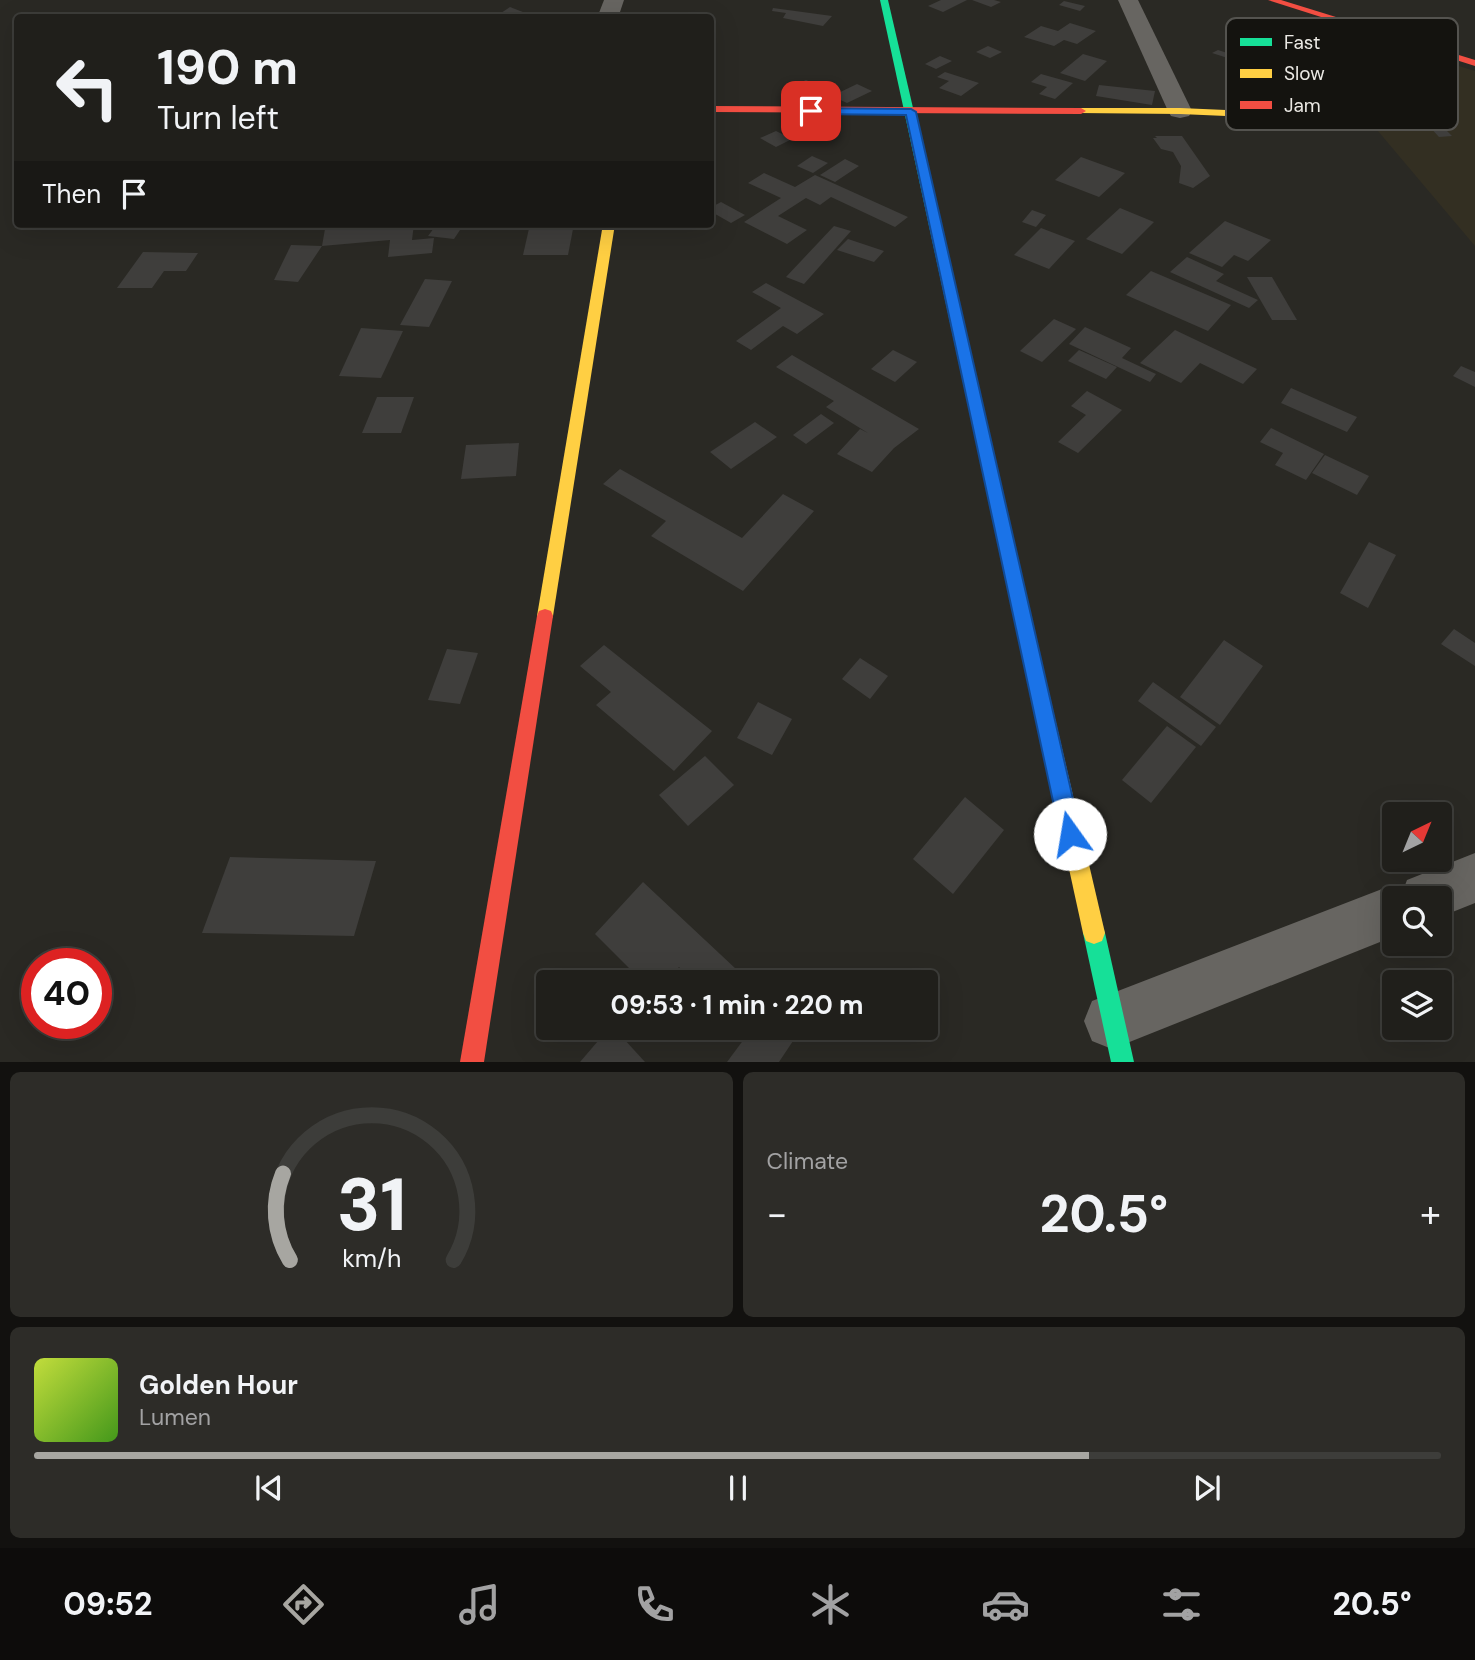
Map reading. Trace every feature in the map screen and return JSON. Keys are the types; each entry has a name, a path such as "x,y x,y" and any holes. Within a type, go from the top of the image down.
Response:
{"street":[{"path":"884,0 1117,1041 1382,916"},
{"path":"1128,0 1180,111"},
{"path":"1272,0 1330,18"},
{"path":"1458,58 1475,63"},
{"path":"714,109 1226,113"},
{"path":"472,1062 608,228"},
{"path":"1452,887 1475,878"}],"shaded area":[{"path":"1458,66 1475,71 1475,246 1377,130 1458,130"}],"building":[{"path":"941,0 967,0 943,12 928,6"},
{"path":"972,0 994,0 1001,2 991,7"},
{"path":"1064,1 1085,6 1080,11 1059,5"},
{"path":"510,7 528,14 504,14 501,13"},
{"path":"773,8 832,16 823,26 783,18 786,13 772,11"},
{"path":"1070,23 1096,31 1077,44 1064,40 1054,46 1024,37 1041,26 1058,31"},
{"path":"988,46 1002,52 990,58 976,52"},
{"path":"1218,50 1226,53 1226,57 1212,53"},
{"path":"1083,54 1107,61 1085,81 1060,73"},
{"path":"940,56 952,61 936,69 925,64"},
{"path":"945,72 979,83 961,96 939,88 949,81 937,77"},
{"path":"1041,74 1073,83 1055,99 1039,94 1047,87 1031,82"},
{"path":"806,80 829,90 817,96 794,85"},
{"path":"857,84 872,91 847,103 832,96"},
{"path":"1099,85 1155,91 1152,105 1096,96"},
{"path":"1433,130 1446,130 1452,136 1439,137"},
{"path":"776,131 792,139 776,147 760,138"},
{"path":"1155,136 1182,136 1210,176 1193,188 1179,183 1181,166 1173,152 1161,149 1153,138 1157,138"},
{"path":"812,156 828,163 813,173 797,166"},
{"path":"1081,157 1125,173 1099,197 1055,180"},
{"path":"845,159 859,166 835,182 820,175"},
{"path":"764,173 795,187 815,175 908,217 895,227 831,197 820,205 806,198 778,216 807,230 787,244 744,222 781,198 748,183"},
{"path":"721,202 745,215 731,223 714,213 714,206"},
{"path":"1120,208 1154,222 1122,254 1086,239"},
{"path":"1032,210 1046,215 1036,227 1022,222"},
{"path":"1225,221 1271,240 1248,261 1234,255 1222,267 1189,253"},
{"path":"834,226 851,231 804,284 786,277"},
{"path":"414,228 412,240 434,238 432,253 388,257 390,240 322,246 325,229"},
{"path":"434,228 461,228 454,239 428,236"},
{"path":"529,228 573,228 568,255 523,255"},
{"path":"1041,228 1075,241 1049,269 1014,255"},
{"path":"848,239 884,251 874,262 837,250"},
{"path":"291,245 322,246 298,282 274,280"},
{"path":"143,252 198,253 186,271 164,271 152,288 117,288"},
{"path":"1187,257 1224,274 1216,281 1258,300 1249,308 1170,272"},
{"path":"1151,271 1231,305 1208,331 1126,295"},
{"path":"1247,277 1272,277 1297,320 1272,320"},
{"path":"425,279 452,281 429,327 400,325"},
{"path":"766,283 824,314 797,334 783,326 751,350 736,341 781,308 752,292"},
{"path":"1054,319 1076,329 1042,362 1020,351"},
{"path":"1085,327 1131,348 1122,358 1156,374 1150,382 1069,344"},
{"path":"361,328 403,331 381,378 339,376"},
{"path":"1175,330 1257,369 1243,384 1200,363 1181,383 1140,363"},
{"path":"893,350 917,362 895,382 871,369"},
{"path":"1079,350 1117,367 1106,379 1068,361"},
{"path":"792,355 919,429 894,448 872,472 837,454 860,429 868,433 826,407 834,401 776,367"},
{"path":"1461,366 1475,372 1475,387 1453,376"},
{"path":"1291,388 1357,417 1347,432 1281,403"},
{"path":"1087,391 1122,410 1078,453 1058,442 1086,415 1071,406"},
{"path":"377,397 414,397 401,433 362,433"},
{"path":"821,414 834,423 806,444 793,435"},
{"path":"755,422 777,437 731,469 710,452"},
{"path":"1271,428 1324,454 1306,480 1275,465 1283,453 1260,442"},
{"path":"519,443 516,476 461,479 466,445"},
{"path":"1325,455 1369,476 1357,495 1312,473"},
{"path":"620,469 742,538 783,494 814,511 743,591 651,536 666,521 603,484"},
{"path":"1369,542 1396,555 1368,608 1340,593"},
{"path":"1454,629 1475,643 1475,666 1441,644"},
{"path":"1224,640 1263,666 1220,725 1180,697"},
{"path":"604,645 712,731 674,771 596,705 611,692 580,666"},
{"path":"447,649 478,653 460,704 428,700"},
{"path":"860,658 888,676 870,699 842,679"},
{"path":"1153,682 1216,727 1201,746 1138,701"},
{"path":"758,702 792,719 772,755 737,738"},
{"path":"1167,726 1196,747 1151,803 1122,780"},
{"path":"705,756 734,785 688,826 659,795"},
{"path":"965,797 1004,830 953,894 913,859"},
{"path":"230,857 376,861 354,936 202,933"},
{"path":"643,882 736,969 682,970 679,967 676,970 631,970 595,934"},
{"path":"599,1040 625,1040 645,1062 580,1062"},
{"path":"743,1040 793,1041 779,1062 727,1062"}],"traffic: fast":[{"path":"884,0 976,410"},
{"path":"1094,933 1123,1062"}],"traffic: slow":[{"path":"1081,111 1226,113"},
{"path":"545,616 608,228"},
{"path":"976,410 1094,933"}],"traffic: jam":[{"path":"1272,0 1330,18"},
{"path":"1458,58 1475,63"},
{"path":"714,109 1081,111"},
{"path":"472,1062 545,616"}],"route":[{"path":"811,111 911,112 1070,834"}]}
